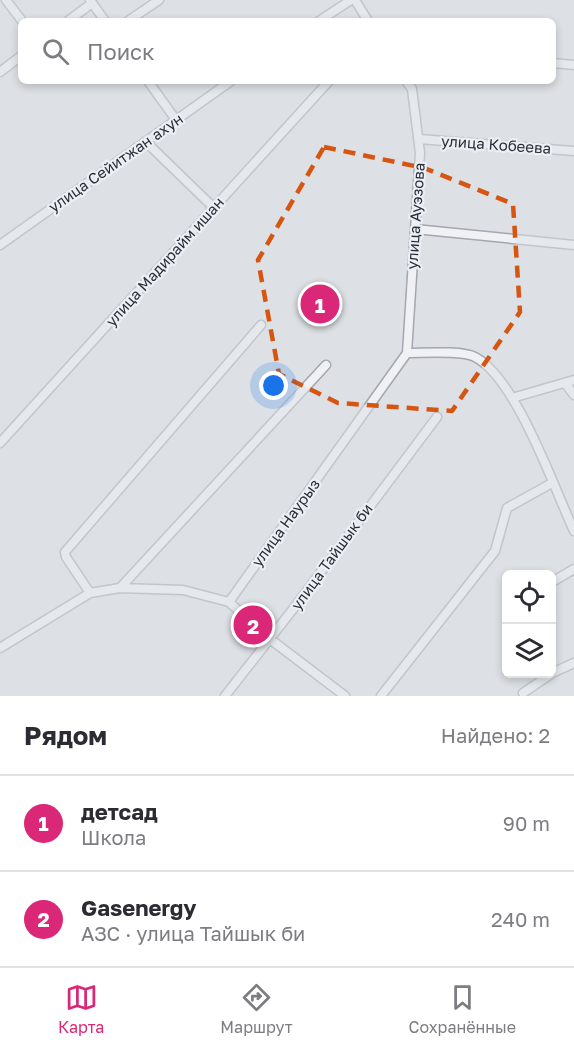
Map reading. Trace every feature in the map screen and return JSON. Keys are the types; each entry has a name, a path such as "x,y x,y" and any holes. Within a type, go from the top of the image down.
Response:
{"street":[{"path":"6,0 20,18"},
{"path":"132,18 159,0"},
{"path":"325,18 353,0 366,18"},
{"path":"71,18 91,1 103,18"},
{"path":"0,72 18,58"},
{"path":"556,63 574,65"},
{"path":"150,84 176,120"},
{"name":"улица Сейитжан ахун","path":"0,245 227,84"},
{"name":"улица Мадирайм ишан","path":"0,443 326,84"},
{"name":"улица Ауэзова","path":"407,353 420,153 412,89 408,84"},
{"name":"улица Кобеева","path":"418,139 574,151"},
{"path":"146,141 214,208"},
{"path":"415,229 574,245"},
{"path":"90,593 65,552 261,325"},
{"path":"407,353 474,356 496,374 512,398 574,531"},
{"name":"улица Наурыз","path":"229,602 407,353"},
{"path":"120,588 326,365"},
{"path":"512,398 570,381 574,395"},
{"name":"улица Тайшык би","path":"225,696 437,417"},
{"path":"381,696 495,551 507,508 552,483"},
{"path":"556,580 574,569"},
{"path":"0,648 90,593 120,588 183,590 229,602 270,639 345,696"},
{"path":"556,671 574,663"},
{"path":"523,693 544,678"}],"highlighted area":[{"path":"324,147 424,168 513,204 520,312 452,411 338,403 279,374 258,260"}],"place":[{"name":"детсад","path":"320,304"},
{"name":"Gasenergy","path":"253,625"}]}
